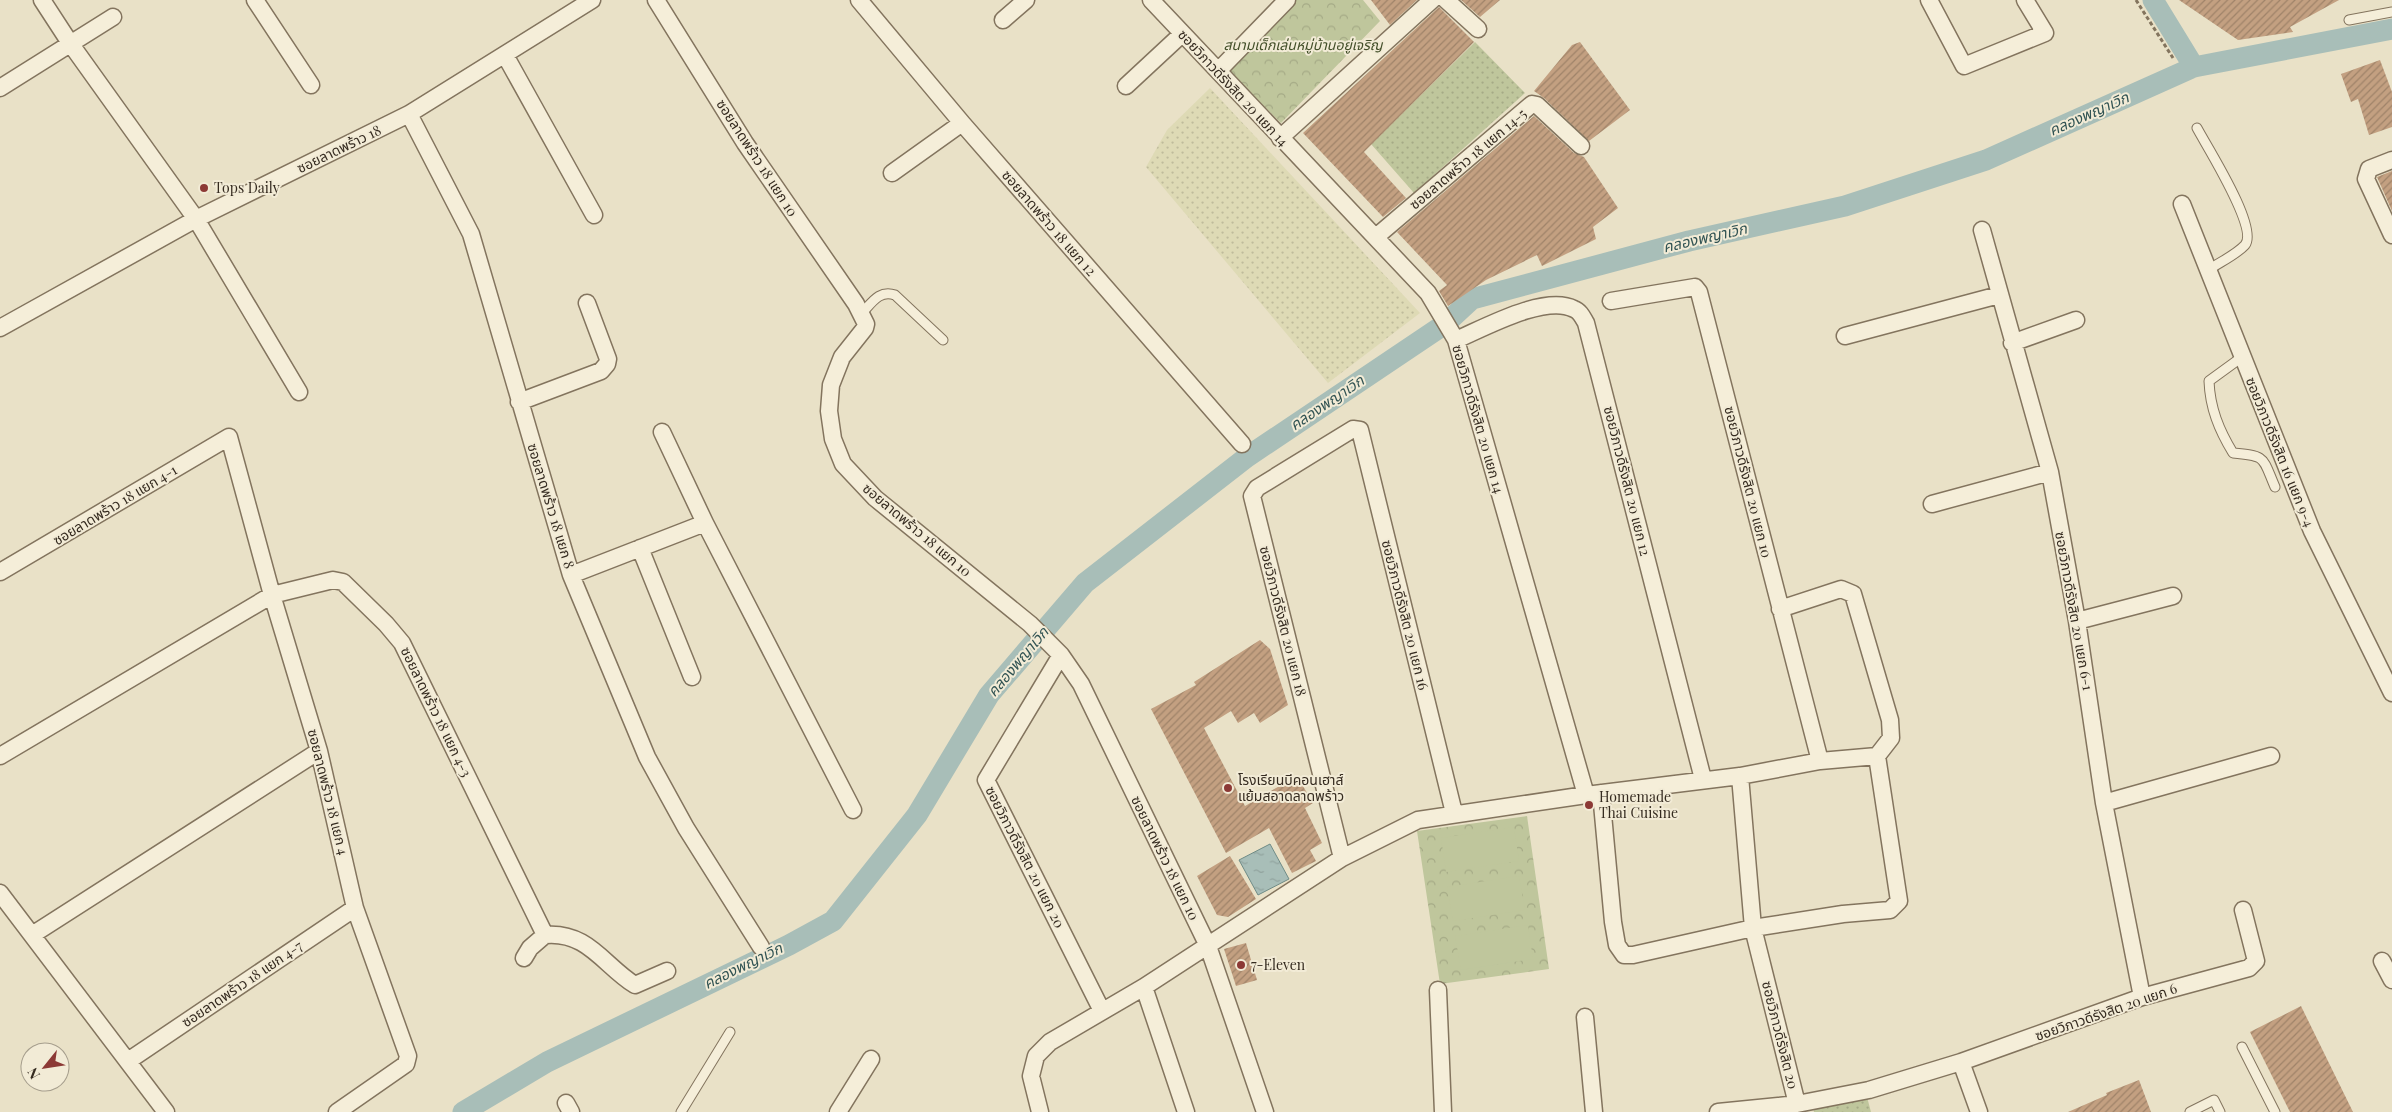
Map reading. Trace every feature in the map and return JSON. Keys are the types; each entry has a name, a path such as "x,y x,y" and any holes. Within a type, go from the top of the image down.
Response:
{"street":[{"path":"42,0 70,43 196,219 299,392"},
{"path":"255,0 311,85"},
{"name":"ซอยลาดพร้าว 18","path":"0,328 196,219 409,114 592,0"},
{"name":"ซอยลาดพร้าว 18 แยก 10","path":"656,0 745,143 866,324 865,328 842,357 831,385 830,420 833,439 843,464 876,498 1030,624 1061,655 1081,684 1208,946 1265,1112"},
{"name":"ซอยลาดพร้าว 18 แยก 12","path":"859,0 962,123 1242,444"},
{"path":"1003,20 1026,0"},
{"name":"ซอยวิภาวดีรังสิต 20 แยก 14","path":"1151,0 1280,138 1377,236 1428,293 1456,340 1593,794 1613,922 1620,951 1624,954 1633,955 1753,928"},
{"path":"1218,71 1287,0"},
{"path":"1280,138 1432,0"},
{"path":"1446,0 1478,29"},
{"path":"1929,0 1964,66 2045,33 2025,0"},
{"path":"0,88 113,17"},
{"path":"1126,86 1182,34"},
{"path":"505,55 594,215"},
{"name":"ซอยลาดพร้าว 18 แยก 14-5","path":"1377,236 1532,104 1537,105 1581,146"},
{"name":"ซอยลาดพร้าว 18 แยก 8","path":"409,114 471,234 571,575 704,523"},
{"path":"892,173 962,123"},
{"path":"2392,160 2369,169 2366,178 2392,235"},
{"name":"ซอยวิภาวดีรังสิต 16 แยก 9-4","path":"2182,204 2207,271 2312,531 2392,693"},
{"name":"ซอยวิภาวดีรังสิต 20 แยก 6-1","path":"1982,230 2012,343 2050,472 2078,621 2104,803 2142,997"},
{"name":"ซอยวิภาวดีรังสิต 20 แยก 10","path":"1611,301 1694,287 1699,292 1820,761"},
{"path":"1845,336 1999,295"},
{"path":"519,402 601,371 606,367 608,359 587,303"},
{"name":"ซอยวิภาวดีรังสิต 20 แยก 12","path":"1456,340 1538,307 1559,305 1576,309 1586,323 1703,779"},
{"path":"2012,343 2076,320"},
{"name":"ซอยวิภาวดีรังสิต 20 แยก 16","path":"1346,432 1353,429 1360,430 1454,813"},
{"path":"662,432 704,523 853,810"},
{"name":"ซอยวิภาวดีรังสิต 20 แยก 18","path":"1342,858 1252,496 1257,488 1346,432"},
{"name":"ซอยลาดพร้าว 18 แยก 4-1","path":"0,572 229,437"},
{"name":"ซอยลาดพร้าว 18 แยก 4","path":"229,437 272,595 319,751 356,908 408,1056 406,1064 337,1112"},
{"path":"1932,504 2050,472"},
{"path":"640,548 692,677"},
{"path":"571,575 647,757 686,828 761,947"},
{"name":"ซอยลาดพร้าว 18 แยก 4-3","path":"0,756 272,595 332,580 343,582 394,632 402,643 545,935"},
{"path":"1753,928 1843,914 1879,912 1895,906 1899,901 1877,756 1891,738 1890,720 1853,594 1841,589 1780,609"},
{"path":"2078,621 2173,596"},
{"name":"ซอยวิภาวดีรังสิต 20 แยก 20","path":"1061,655 986,780 1102,1011"},
{"path":"32,935 319,751"},
{"path":"1040,1112 1030,1076 1036,1056 1050,1042 1144,987 1342,858 1418,820 1454,813 1593,794 1703,779 1740,776 1820,761 1877,756"},
{"path":"2104,803 2271,756"},
{"name":"ซอยวิภาวดีรังสิต 20","path":"1740,776 1753,928 1798,1104 1869,1090 1961,1062"},
{"path":"0,893 166,1112"},
{"name":"ซอยลาดพร้าว 18 แยก 4-7","path":"128,1060 356,908"},
{"name":"ซอยวิภาวดีรังสิต 20 แยก 6","path":"1961,1062 2142,997 2249,968 2256,961 2243,910"},
{"path":"524,958 530,948 545,935 558,934 589,947 600,954 635,985 667,971"},
{"path":"2382,961 2392,980"},
{"path":"1144,987 1186,1112"},
{"path":"1438,990 1443,1112"},
{"path":"1585,1017 1594,1112"},
{"path":"838,1112 871,1059"},
{"path":"1961,1062 1980,1112"},
{"path":"1718,1112 1798,1104"}],"lane":[{"path":"2349,20 2392,12"},
{"path":"2196,128 2237,200 2249,235 2245,245 2207,271"},
{"path":"861,314 880,294 888,292 895,295 943,340"},
{"path":"2242,357 2209,381 2210,402 2223,437 2233,453 2258,456 2264,460 2275,487"},
{"path":"681,1112 730,1032"},
{"path":"2242,1047 2275,1112"},
{"path":"2190,1112 2214,1100 2220,1112"}],"path":[{"path":"2136,0 2173,58"}],"shaded area":[{"path":"1210,88 1420,313 1328,383 1146,167 1167,130"}],"green space":[{"name":"สนามเด็กเล่นหมู่บ้านอยู่เจริญ","path":"1294,0 1363,0 1380,21 1281,123 1227,70"},
{"path":"1475,42 1525,93 1414,193 1371,144"},
{"path":"1527,816 1549,969 1440,984 1417,831"},
{"path":"1514,827 1519,861 1446,872 1441,838"},
{"path":"1519,876 1525,910 1453,921 1447,887"},
{"path":"1528,925 1533,959 1461,970 1455,936"},
{"path":"1867,1097 1871,1112 1814,1112 1813,1107"}],"water":[{"path":"1270,844 1289,879 1258,895 1239,860"}],"building":[{"path":"1371,0 1417,0 1390,25"},
{"path":"1461,0 1500,0 1480,17"},
{"path":"2179,0 2339,0 2290,27 2293,32 2238,40"},
{"path":"1439,7 1474,42 1364,152 1406,198 1383,217 1303,133"},
{"path":"1580,42 1630,110 1589,141 1544,98 1534,91 1572,45"},
{"path":"2380,60 2392,92 2392,127 2369,135 2358,99 2351,102 2341,74"},
{"path":"1534,116 1574,153 1584,157 1618,208 1593,227 1596,239 1542,266 1537,255 1486,280 1448,306 1439,291 1447,285 1397,232"},
{"path":"2392,171 2392,211 2377,177"},
{"path":"1260,640 1270,649 1288,705 1260,723 1254,713 1238,723 1231,711 1204,728 1245,806 1297,776 1313,803 1305,808 1322,843 1310,850 1316,861 1292,873 1269,828 1226,853 1151,709 1196,685 1194,682"},
{"path":"1230,856 1256,899 1228,917 1217,915 1197,876"},
{"name":"7-Eleven","path":"1246,943 1257,980 1236,986 1224,949"},
{"path":"2301,1006 2353,1112 2290,1112 2250,1032"},
{"path":"2139,1080 2151,1112 2068,1112 2107,1095 2106,1093"}],"waterway":[{"path":"2153,0 2194,67"},
{"name":"คลองพญาเวิก","path":"463,1112 547,1062 789,945 833,921 917,815 989,695 1085,583 1247,457 1445,324 1472,299 1689,241 1845,206 1986,160 2194,67 2392,29"}],"place":[{"name":"Tops Daily","path":"204,188"},
{"name":"โรงเรียนบีคอนเฮาส์ แย้มสอาดลาดพร้าว","path":"1228,788"},
{"name":"Homemade Thai Cuisine","path":"1589,805"},
{"name":"7-Eleven","path":"1241,965"}]}
